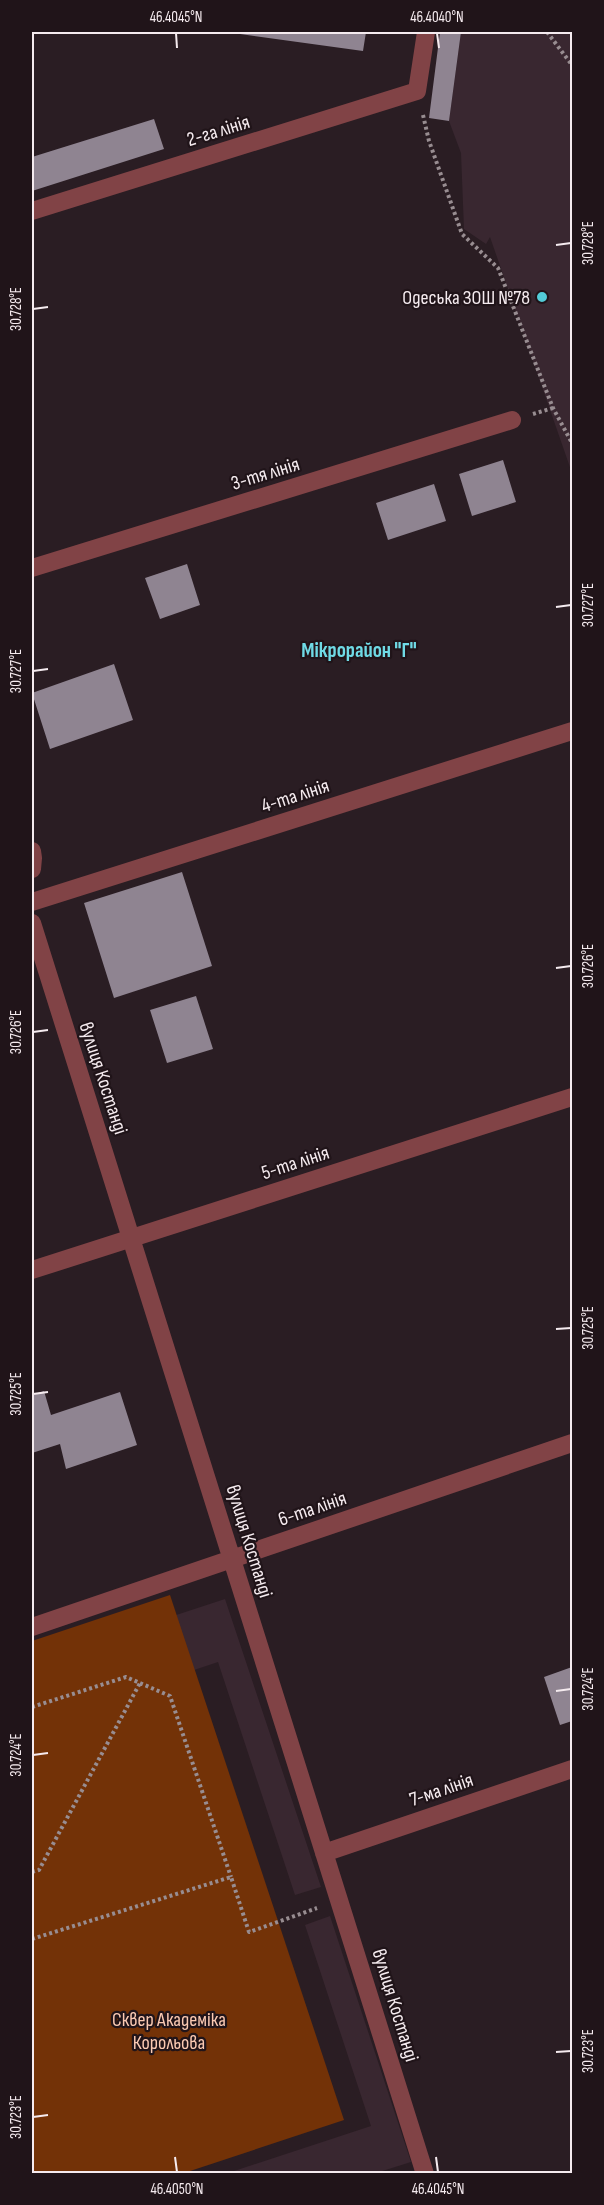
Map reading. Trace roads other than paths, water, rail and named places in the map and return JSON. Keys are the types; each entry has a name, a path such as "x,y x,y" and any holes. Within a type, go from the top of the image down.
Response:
{"street":[{"name":"2-га лінія","path":"32,211 417,92 426,32"},
{"name":"3-тя лінія","path":"32,568 512,420"},
{"name":"4-та лінія","path":"32,902 573,730"},
{"path":"32,851 32,869"},
{"name":"вулиця Костанді","path":"32,923 425,2174"},
{"name":"5-та лінія","path":"32,1270 573,1097"},
{"name":"6-та лінія","path":"32,1627 573,1443"},
{"name":"7-ма лінія","path":"324,1852 573,1769"}],"place":[{"name":"Одеська ЗОШ №78","path":"542,297"}],"district":[{"name":"Мікрорайон \"Г\"","path":"359,650"}],"park label":[{"name":"Сквер Академіка Корольова","path":"169,2030"}]}
